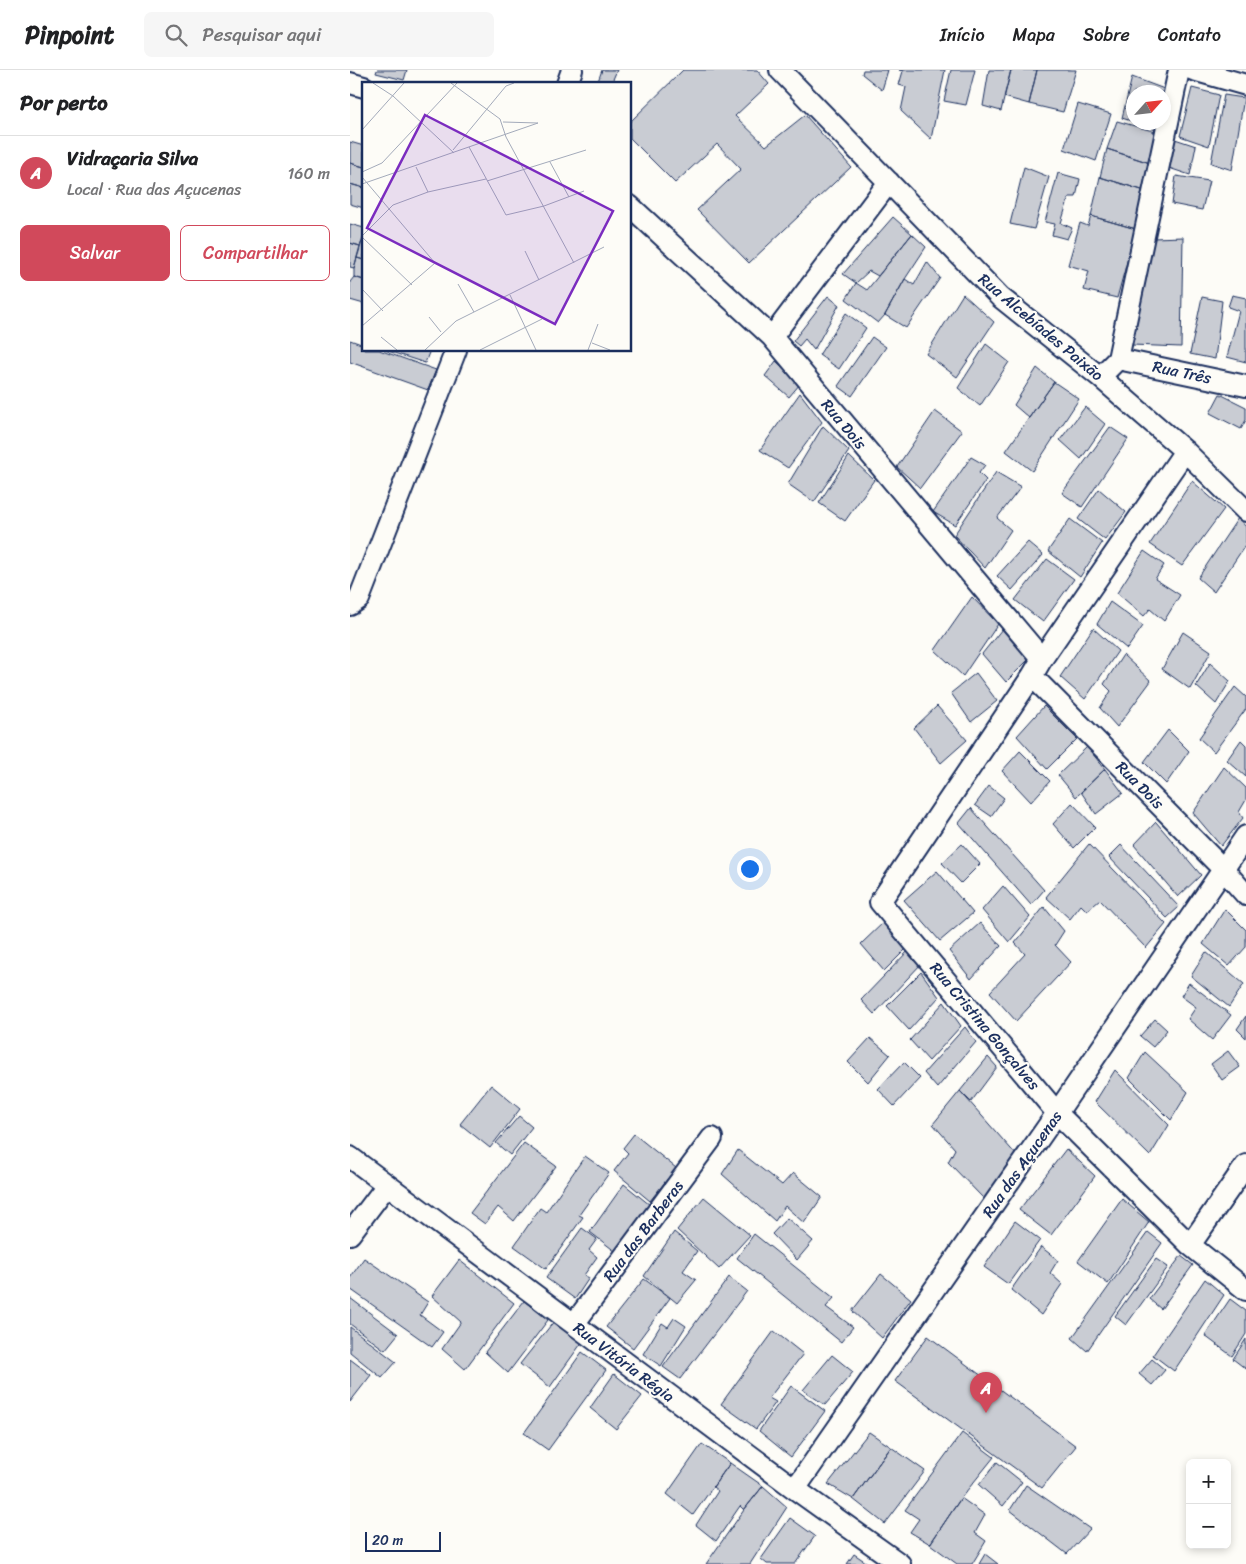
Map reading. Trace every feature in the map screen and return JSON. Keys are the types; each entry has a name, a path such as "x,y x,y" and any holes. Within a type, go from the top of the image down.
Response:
{"street":[{"path":"567,82 572,70"},
{"name":"Rua Alcebíades Paixão","path":"780,70 1000,297 1100,377 1185,452 1246,511"},
{"path":"1100,377 1118,359 1179,70"},
{"path":"1193,70 1246,85"},
{"path":"772,337 889,182"},
{"name":"Rua Dois","path":"631,207 772,337 1037,667 1246,895"},
{"path":"350,605 359,598 456,351"},
{"name":"Rua Três","path":"1118,359 1246,386"},
{"path":"1037,667 1185,452"},
{"name":"Rua Cristina Gonçalves","path":"1037,667 880,902 1057,1113 1190,1245 1246,1290"},
{"name":"Rua das Açucenas","path":"795,1489 1057,1113 1246,836"},
{"name":"Rua das Barberas","path":"574,1324 712,1138"},
{"name":"Rua Vitória Régia","path":"350,1157 795,1489 900,1564"},
{"path":"1190,1245 1246,1165"},
{"path":"350,1234 387,1185"}],"building":[{"path":"377,70 407,70 404,80 376,73"},
{"path":"602,70 617,70 612,82 598,82"},
{"path":"683,70 757,70 769,84 735,116 766,146 805,115 851,167 749,263 697,210 741,169 717,144 675,183 631,139 631,121"},
{"path":"863,70 888,70 882,90 862,74"},
{"path":"899,70 945,70 931,139 901,111 906,87 899,85 903,71"},
{"path":"951,70 975,70 966,105 944,101"},
{"path":"989,70 1011,70 1001,111 983,106"},
{"path":"1011,70 1037,70 1029,104 1004,97"},
{"path":"1037,70 1076,70 1063,112 1029,104"},
{"path":"1132,77 1154,85 1130,85"},
{"path":"1192,88 1219,95 1209,146 1180,136"},
{"path":"1224,95 1244,98 1232,170 1211,163"},
{"path":"1126,102 1126,119 1122,118"},
{"path":"1078,104 1111,114 1096,161 1064,149"},
{"path":"1117,121 1126,124 1126,130 1149,130 1156,132 1150,163 1107,149"},
{"path":"1175,139 1196,146 1190,175 1169,168"},
{"path":"350,142 362,145 362,166 350,163"},
{"path":"1107,149 1150,163 1145,191 1100,177"},
{"path":"350,163 362,166 362,187 350,184"},
{"path":"1024,167 1049,177 1034,229 1010,224"},
{"path":"1058,173 1080,179 1076,197 1069,197 1061,223 1072,228 1067,239 1052,235 1055,224 1045,222"},
{"path":"1176,176 1209,181 1202,210 1172,204"},
{"path":"1100,177 1145,191 1136,229 1091,216"},
{"path":"350,184 362,187 362,207 350,204"},
{"path":"1091,216 1136,229 1117,298 1084,290 1089,271 1068,265 1080,223 1088,226"},
{"path":"893,217 912,234 878,276 869,271 856,283 843,274"},
{"path":"350,224 362,227 360,246 350,243"},
{"path":"912,234 926,247 885,315 878,323 846,299 856,283 867,290"},
{"path":"1183,237 1181,347 1132,345 1153,238"},
{"path":"362,242 362,259 357,258"},
{"path":"350,243 360,246 354,268 350,267"},
{"path":"357,258 362,259 362,279 354,277"},
{"path":"927,262 940,278 906,328 885,315 905,279 914,285"},
{"path":"354,277 362,279 362,303 350,300 350,282"},
{"path":"963,294 994,322 957,377 926,354"},
{"path":"1232,295 1246,298 1246,362 1227,357 1239,311 1228,307"},
{"path":"828,296 839,305 814,350 805,339 799,346 793,341"},
{"path":"1202,297 1222,301 1215,359 1190,354"},
{"path":"846,313 866,328 839,369 819,355"},
{"path":"872,337 886,347 852,396 838,386"},
{"path":"350,340 362,344 362,351 382,351 436,370 428,390 350,362"},
{"path":"986,344 1009,362 980,406 958,388"},
{"path":"388,351 430,351 425,363"},
{"path":"776,361 800,384 789,397 765,376"},
{"path":"1037,368 1054,382 1029,418 1014,405"},
{"path":"1054,382 1079,399 1032,471 1006,451"},
{"path":"800,393 822,422 788,468 760,450"},
{"path":"1220,394 1246,407 1246,420 1241,429 1210,413"},
{"path":"1085,407 1105,424 1081,459 1060,440"},
{"path":"935,411 962,431 920,488 897,467"},
{"path":"823,426 849,451 814,502 788,484"},
{"path":"1110,427 1128,439 1082,507 1062,493"},
{"path":"849,456 874,480 845,521 819,503"},
{"path":"971,457 985,465 979,473 986,480 955,525 933,512"},
{"path":"996,472 1021,487 997,518 1011,530 985,568 954,535"},
{"path":"1192,481 1224,509 1182,566 1150,544"},
{"path":"1099,489 1126,512 1105,540 1078,519"},
{"path":"1238,518 1246,527 1246,544 1214,592 1198,578"},
{"path":"1070,519 1102,543 1080,577 1048,551"},
{"path":"1028,542 1043,555 1012,590 997,576"},
{"path":"1144,551 1164,565 1155,579 1180,595 1164,621 1150,609 1144,616 1117,593"},
{"path":"1047,559 1074,579 1043,622 1015,600"},
{"path":"972,597 998,624 963,676 935,650"},
{"path":"1110,602 1143,626 1127,649 1097,624"},
{"path":"1093,628 1118,651 1085,699 1060,677"},
{"path":"1002,629 1029,659 1006,682 982,654"},
{"path":"1183,632 1211,651 1190,689 1162,669"},
{"path":"1123,655 1151,681 1117,727 1100,708 1111,691 1104,684"},
{"path":"1210,663 1230,681 1216,704 1196,686"},
{"path":"976,673 997,701 971,722 951,693"},
{"path":"1235,687 1246,697 1246,709 1214,752 1199,738"},
{"path":"937,706 967,740 941,763 914,728"},
{"path":"1044,706 1077,739 1047,769 1017,736"},
{"path":"1168,730 1189,751 1166,784 1144,762"},
{"path":"1241,740 1246,745 1246,777 1227,760"},
{"path":"1087,747 1105,769 1076,797 1058,775"},
{"path":"1020,751 1050,781 1031,802 1002,771"},
{"path":"1224,767 1246,788 1246,800 1239,812 1243,818 1221,846 1193,813"},
{"path":"1105,769 1123,793 1096,814 1081,792"},
{"path":"989,786 1004,798 991,816 975,805"},
{"path":"1072,803 1095,827 1074,848 1053,824"},
{"path":"971,808 1044,890 1031,905 959,823"},
{"path":"1156,822 1201,875 1178,897 1134,845"},
{"path":"962,844 980,864 961,883 942,863"},
{"path":"1089,844 1166,924 1146,948 1100,900 1087,911 1081,905 1070,919 1046,897"},
{"path":"1121,845 1179,907 1167,918 1109,857"},
{"path":"937,871 973,913 940,941 904,900"},
{"path":"1003,886 1030,917 1009,942 982,910"},
{"path":"1044,907 1064,931 1055,945 1071,962 1016,1021 990,992 1025,954 1015,943"},
{"path":"1225,909 1246,930 1246,947 1229,966 1203,944"},
{"path":"886,920 908,947 884,971 861,944"},
{"path":"980,923 1001,946 971,979 949,951"},
{"path":"910,949 923,962 874,1014 861,1000"},
{"path":"1206,952 1244,984 1229,1007 1191,976"},
{"path":"921,972 939,997 909,1030 887,1006"},
{"path":"1189,983 1231,1015 1212,1040 1188,1019 1196,1007 1181,996"},
{"path":"944,1002 961,1026 929,1061 910,1040"},
{"path":"1246,1016 1246,1038 1237,1029"},
{"path":"1155,1019 1167,1030 1153,1047 1140,1036"},
{"path":"965,1027 976,1042 937,1088 924,1073"},
{"path":"870,1038 890,1055 868,1082 848,1062"},
{"path":"1228,1051 1240,1067 1222,1080 1211,1064"},
{"path":"1145,1052 1188,1092 1171,1120 1129,1078"},
{"path":"988,1057 997,1067 971,1102 960,1091"},
{"path":"904,1062 920,1078 894,1106 878,1089"},
{"path":"1115,1070 1169,1125 1150,1156 1095,1102"},
{"path":"491,1085 520,1109 490,1148 460,1124"},
{"path":"960,1091 1018,1157 984,1199 948,1162 955,1149 933,1124"},
{"path":"519,1116 532,1127 510,1155 496,1143"},
{"path":"634,1134 676,1168 650,1201 614,1171 628,1153 623,1148"},
{"path":"524,1143 556,1166 514,1221 498,1207 485,1224 470,1213"},
{"path":"1066,1149 1095,1176 1051,1235 1019,1210"},
{"path":"738,1150 782,1185 793,1173 822,1197 804,1223 785,1206 775,1221 722,1174"},
{"path":"585,1156 609,1173 579,1215 583,1217 546,1269 514,1246 540,1208 546,1212"},
{"path":"624,1184 650,1205 616,1252 590,1232"},
{"path":"704,1197 750,1235 719,1269 677,1230"},
{"path":"1122,1199 1149,1222 1108,1284 1078,1261"},
{"path":"787,1218 813,1241 797,1260 772,1234"},
{"path":"1015,1221 1040,1240 1008,1284 984,1267"},
{"path":"582,1228 597,1239 589,1250 597,1257 584,1275 589,1278 575,1299 546,1278"},
{"path":"674,1232 697,1251 683,1271 696,1280 677,1303 644,1276"},
{"path":"1148,1232 1162,1243 1087,1351 1072,1338"},
{"path":"754,1234 834,1298 826,1307 853,1327 841,1342 737,1258"},
{"path":"1041,1247 1058,1260 1050,1273 1062,1284 1041,1315 1011,1290"},
{"path":"1181,1256 1193,1265 1161,1309 1149,1299"},
{"path":"364,1258 428,1302 420,1315 443,1332 432,1347 350,1289 350,1278"},
{"path":"1156,1259 1168,1267 1126,1325 1115,1316"},
{"path":"459,1260 514,1303 465,1369 442,1349 461,1322 432,1296"},
{"path":"881,1274 911,1299 882,1338 852,1311"},
{"path":"729,1277 747,1291 680,1379 663,1367"},
{"path":"644,1279 670,1298 633,1348 606,1327"},
{"path":"1205,1279 1224,1295 1174,1371 1153,1355"},
{"path":"350,1298 398,1334 385,1350 350,1324"},
{"path":"1230,1299 1246,1311 1246,1334 1232,1356 1205,1336"},
{"path":"524,1301 548,1320 508,1373 485,1352"},
{"path":"674,1318 686,1326 661,1366 643,1354 662,1323 668,1327"},
{"path":"555,1320 583,1341 550,1387 520,1364"},
{"path":"350,1327 396,1362 382,1378 350,1352"},
{"path":"774,1331 803,1354 769,1398 776,1402 756,1429 721,1404"},
{"path":"928,1336 1076,1446 1042,1488 895,1381"},
{"path":"1246,1339 1246,1369 1233,1359"},
{"path":"582,1352 606,1370 548,1450 524,1433"},
{"path":"832,1355 853,1372 825,1405 803,1390"},
{"path":"350,1359 371,1375 350,1402"},
{"path":"1152,1359 1165,1370 1152,1385 1139,1374"},
{"path":"614,1374 642,1396 616,1429 590,1408"},
{"path":"791,1386 825,1411 791,1457 759,1431"},
{"path":"869,1432 891,1447 853,1499 828,1484"},
{"path":"962,1433 994,1457 961,1498 930,1544 910,1532 919,1519 905,1510"},
{"path":"702,1444 730,1463 693,1515 667,1494"},
{"path":"891,1447 925,1471 885,1524 853,1499"},
{"path":"997,1462 1022,1482 1003,1506 979,1485"},
{"path":"730,1463 763,1486 744,1510 740,1506 716,1541 696,1525 718,1491 713,1487"},
{"path":"1026,1485 1090,1529 1067,1554 1010,1510"},
{"path":"763,1486 787,1507 750,1564 706,1564 744,1510"},
{"path":"961,1498 985,1515 975,1533 986,1541 972,1564 957,1564 930,1544"},
{"path":"790,1518 815,1536 795,1564 767,1564 761,1559"},
{"path":"854,1554 869,1564 847,1564"},
{"path":"985,1554 998,1564 979,1564"}],"place":[{"name":"Vidraçaria Silva","path":"986,1413"}]}
